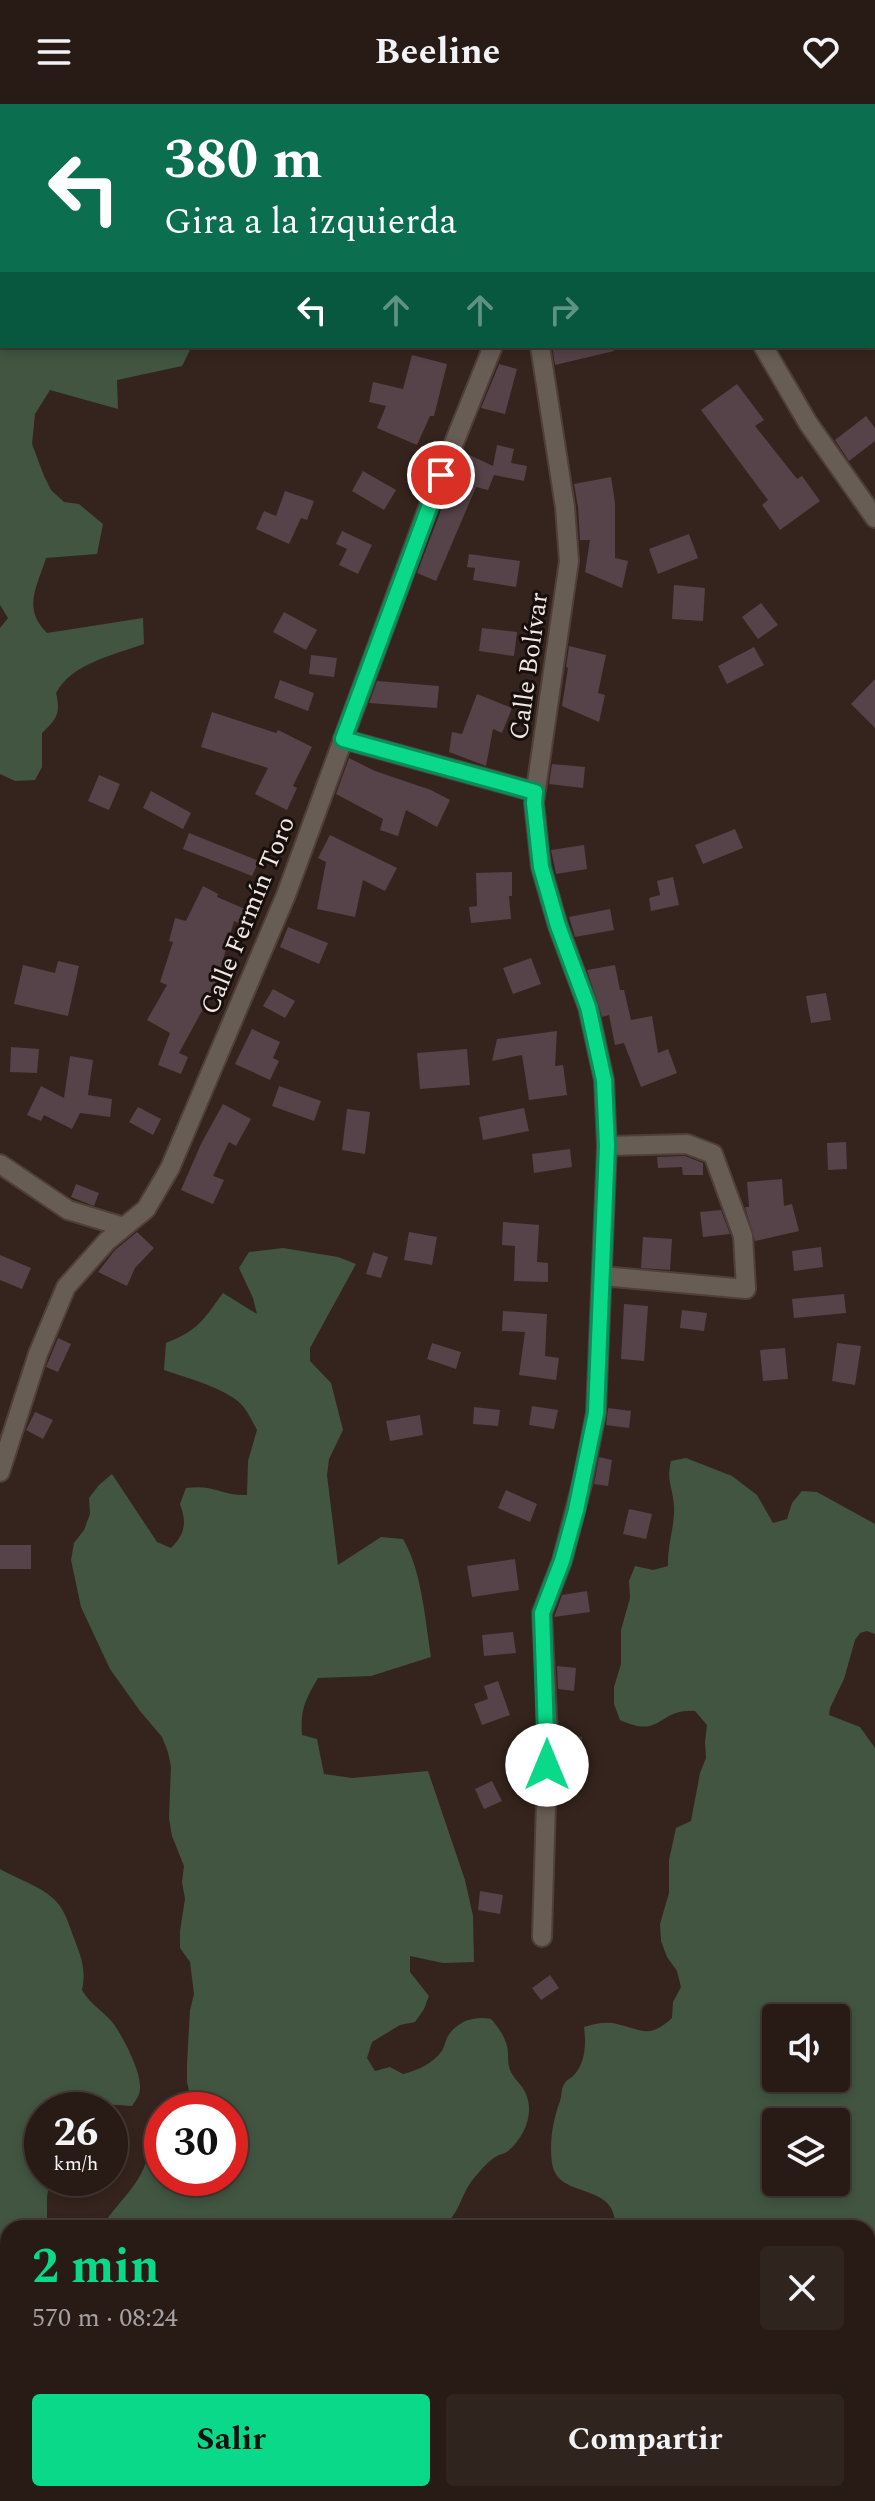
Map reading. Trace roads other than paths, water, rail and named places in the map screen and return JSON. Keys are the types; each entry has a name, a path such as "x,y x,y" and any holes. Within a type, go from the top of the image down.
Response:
{"street":[{"name":"Calle Fermín Toro","path":"0,1472 38,1354 66,1287 107,1241 146,1209 170,1168 286,895 431,500 492,348"},
{"name":"Calle Bolívar","path":"540,348 565,507 569,561 534,803 541,867 558,926 588,1007 604,1080 607,1146 596,1413 576,1510 562,1561 542,1613 548,1736 542,1937"},
{"path":"764,348 808,423 875,518"},
{"path":"343,739 535,792"},
{"path":"602,1276 746,1289 743,1236 713,1154 687,1144 607,1146"},
{"path":"0,1164 68,1210 124,1227"}]}
